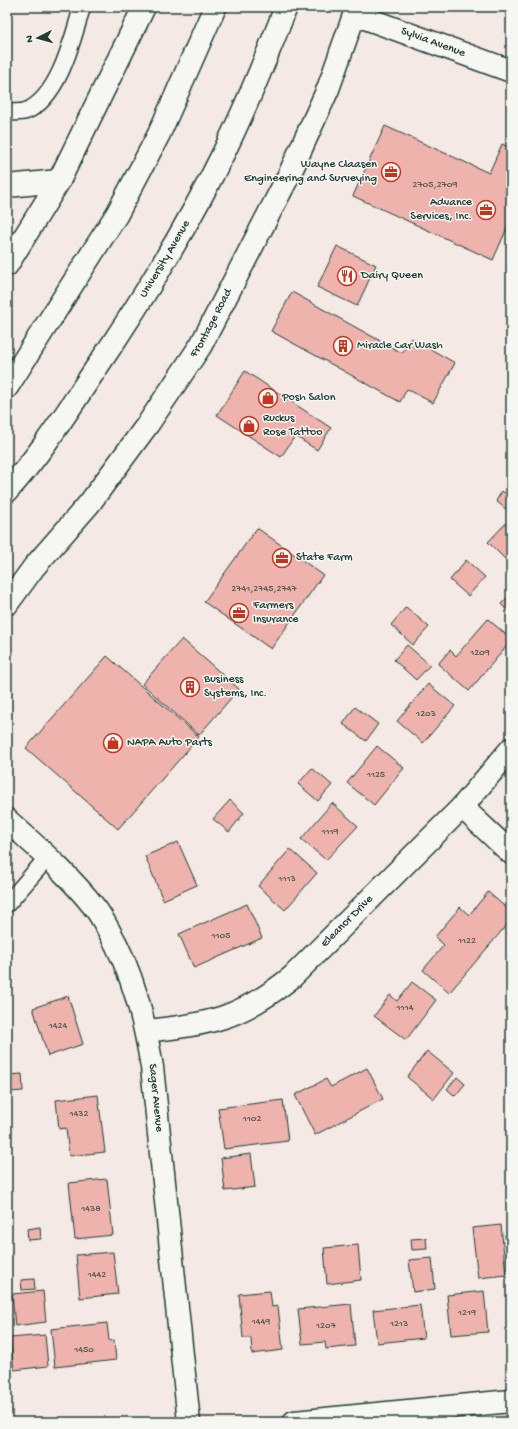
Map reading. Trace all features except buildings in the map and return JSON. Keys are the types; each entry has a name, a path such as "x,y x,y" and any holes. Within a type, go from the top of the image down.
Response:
{"street":[{"path":"7,265 59,181 144,7"},
{"path":"7,387 117,214 159,134 215,7"},
{"name":"University Avenue","path":"7,490 56,428 127,322 173,245 224,152 268,54 286,7"},
{"name":"Sylvia Avenue","path":"356,10 511,71"},
{"name":"Frontage Road","path":"7,604 34,567 89,504 148,424 201,345 290,173 328,89 356,10"},
{"path":"7,186 59,181"},
{"name":"Eleanor Drive","path":"146,1031 185,1027 215,1021 243,1011 268,996 292,977 462,807 511,749"},
{"path":"462,807 511,853"},
{"name":"Sager Avenue","path":"7,820 48,857 96,909 117,945 133,984 146,1031 153,1075 189,1422"},
{"path":"294,1422 511,1401"}],"lane":[{"path":"7,112 25,111 41,100 54,86 82,7"},
{"path":"7,904 48,857"}],"place":[{"name":"Wayne Claasen Engineering and Surveying","path":"391,172"},
{"name":"Advance Services, Inc.","path":"486,210"},
{"name":"Dairy Queen","path":"347,276"},
{"name":"Miracle Car Wash","path":"343,346"},
{"name":"Posh Salon","path":"268,398"},
{"name":"Ruckus Rose Tattoo","path":"249,426"},
{"name":"State Farm","path":"282,558"},
{"name":"Farmers Insurance","path":"239,613"},
{"name":"Business Systems, Inc.","path":"190,687"},
{"name":"NAPA Auto Parts","path":"113,743"}]}
